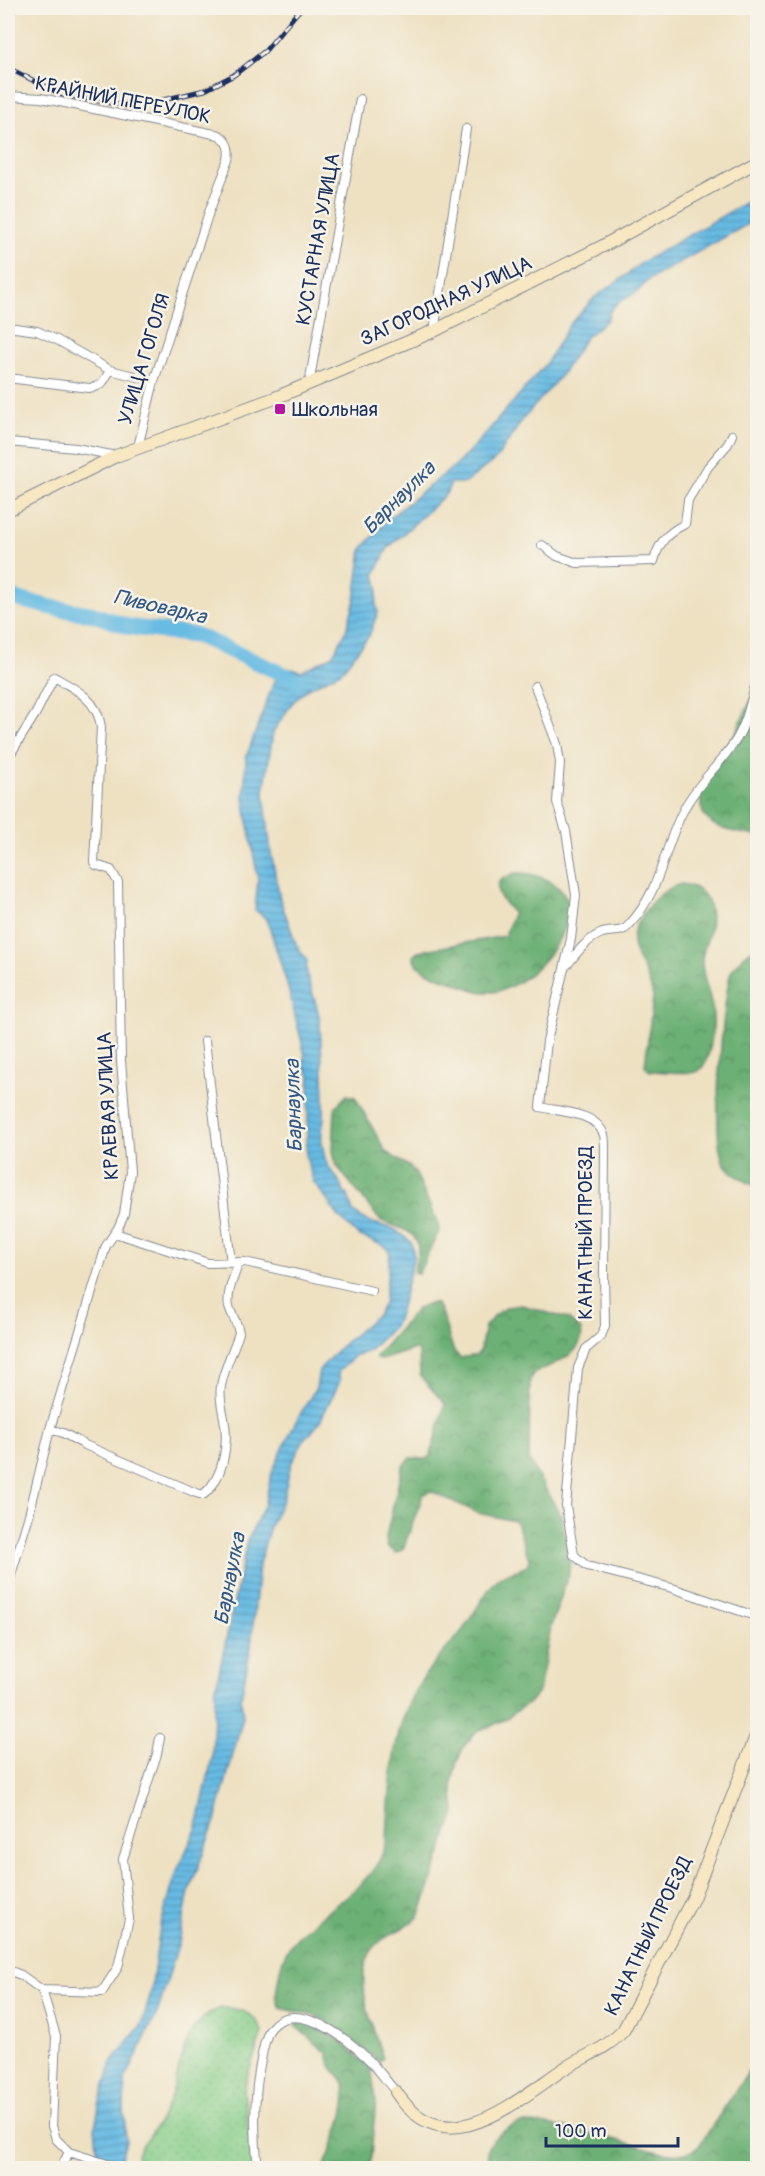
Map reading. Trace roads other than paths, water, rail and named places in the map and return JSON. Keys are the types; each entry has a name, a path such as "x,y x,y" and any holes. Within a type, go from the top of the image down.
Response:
{"main road":[{"name":"ЗАГОРОДНАЯ УЛИЦА","path":"138,447 266,402 434,331 603,246 758,160"},
{"name":"УЛИЦА ГОГОЛЯ","path":"8,510 138,447"},
{"name":"КАНАТНЫЙ ПРОЕЗД","path":"396,2092 408,2109 429,2122 445,2127 460,2127 495,2115 566,2068 612,2042 623,2031 693,1898 758,1731"}],"street":[{"name":"КРАЙНИЙ ПЕРЕУЛОК","path":"8,96 41,98 219,135 228,145"},
{"name":"КУСТАРНАЯ УЛИЦА","path":"309,384 360,99"},
{"path":"434,331 466,129"},
{"name":"УЛИЦА ГОГОЛЯ","path":"138,447 154,381 209,212 229,160 228,145"},
{"path":"8,327 37,331 110,370 154,381"},
{"path":"8,378 89,388 102,384 110,370"},
{"path":"542,545 557,556 577,562 654,561 659,544 672,530 685,524 688,500 708,467 728,444 732,435"},
{"path":"8,442 76,448 116,456"},
{"path":"564,967 581,948 595,937 628,927 643,908 658,880 683,811 705,777 736,740 743,725 758,675"},
{"name":"КРАЕВАЯ УЛИЦА","path":"8,758 54,677 78,689 96,709 101,727 94,862 111,870 118,882 122,1061 130,1172 126,1206 115,1233 106,1246 50,1429 29,1515 8,1585"},
{"name":"КАНАТНЫЙ ПРОЕЗД","path":"535,686 557,744 560,763 557,802 568,842 576,895 572,939 547,1041 540,1107 583,1116 596,1124 604,1136 605,1150 605,1326 601,1336 586,1350 578,1368 566,1506 574,1555 587,1566 672,1588 758,1617"},
{"path":"50,1429 201,1494 211,1488 221,1471 224,1459 225,1420 221,1407 221,1389 238,1334 238,1327 228,1299 235,1262 206,1041"},
{"path":"115,1233 208,1263 235,1262 372,1291"},
{"path":"8,1970 21,1975 42,1990 102,1992 118,1966 129,1919 123,1859 157,1754 159,1738"},
{"path":"42,1990 56,2036 52,2126 56,2139 69,2151 120,2169"},
{"name":"КАНАТНЫЙ ПРОЕЗД","path":"258,2169 255,2090 266,2037 270,2028 280,2020 292,2017 306,2019 351,2043 370,2061 396,2092"},
{"path":"61,2169 69,2151"}],"water":[{"path":"757,196 757,219 648,280 638,291 615,305 608,319 585,338 562,374 523,419 497,458 465,483 451,483 446,494 388,548 375,574 378,587 376,605 378,612 369,636 341,672 308,688 292,703 273,732 264,792 271,853 280,899 296,944 307,961 307,974 319,1015 324,1093 322,1140 325,1157 344,1193 348,1195 353,1212 367,1221 394,1229 411,1242 414,1256 395,1325 368,1352 356,1355 338,1372 340,1381 319,1423 307,1435 291,1464 283,1499 270,1526 259,1564 251,1646 241,1698 243,1717 216,1818 189,1892 180,1938 158,2011 125,2080 126,2141 118,2168 95,2168 98,2155 95,2127 100,2101 112,2062 142,2024 151,1992 160,1927 177,1871 197,1827 212,1759 215,1692 247,1541 264,1506 272,1472 295,1423 316,1388 319,1370 339,1348 378,1314 384,1304 390,1253 386,1247 358,1235 339,1217 313,1181 306,1157 310,1075 303,1065 305,1055 267,919 255,910 258,880 244,799 246,758 273,684 285,668 302,671 332,656 346,631 355,600 362,549 388,519 457,464 480,440 545,365 570,324 595,297 642,262"}],"waterway":[{"name":"Пивоварка","path":"8,597 92,614 130,627 198,636 296,680"}],"railway":[{"path":"8,68 63,95 129,106 163,100 205,90 234,75 265,51 301,8"}],"place":[{"name":"Школьная","path":"280,409"}],"water label":[{"name":"Барнаулка","path":"399,498"},
{"name":"Барнаулка","path":"294,1106"},
{"name":"Барнаулка","path":"230,1579"}]}
